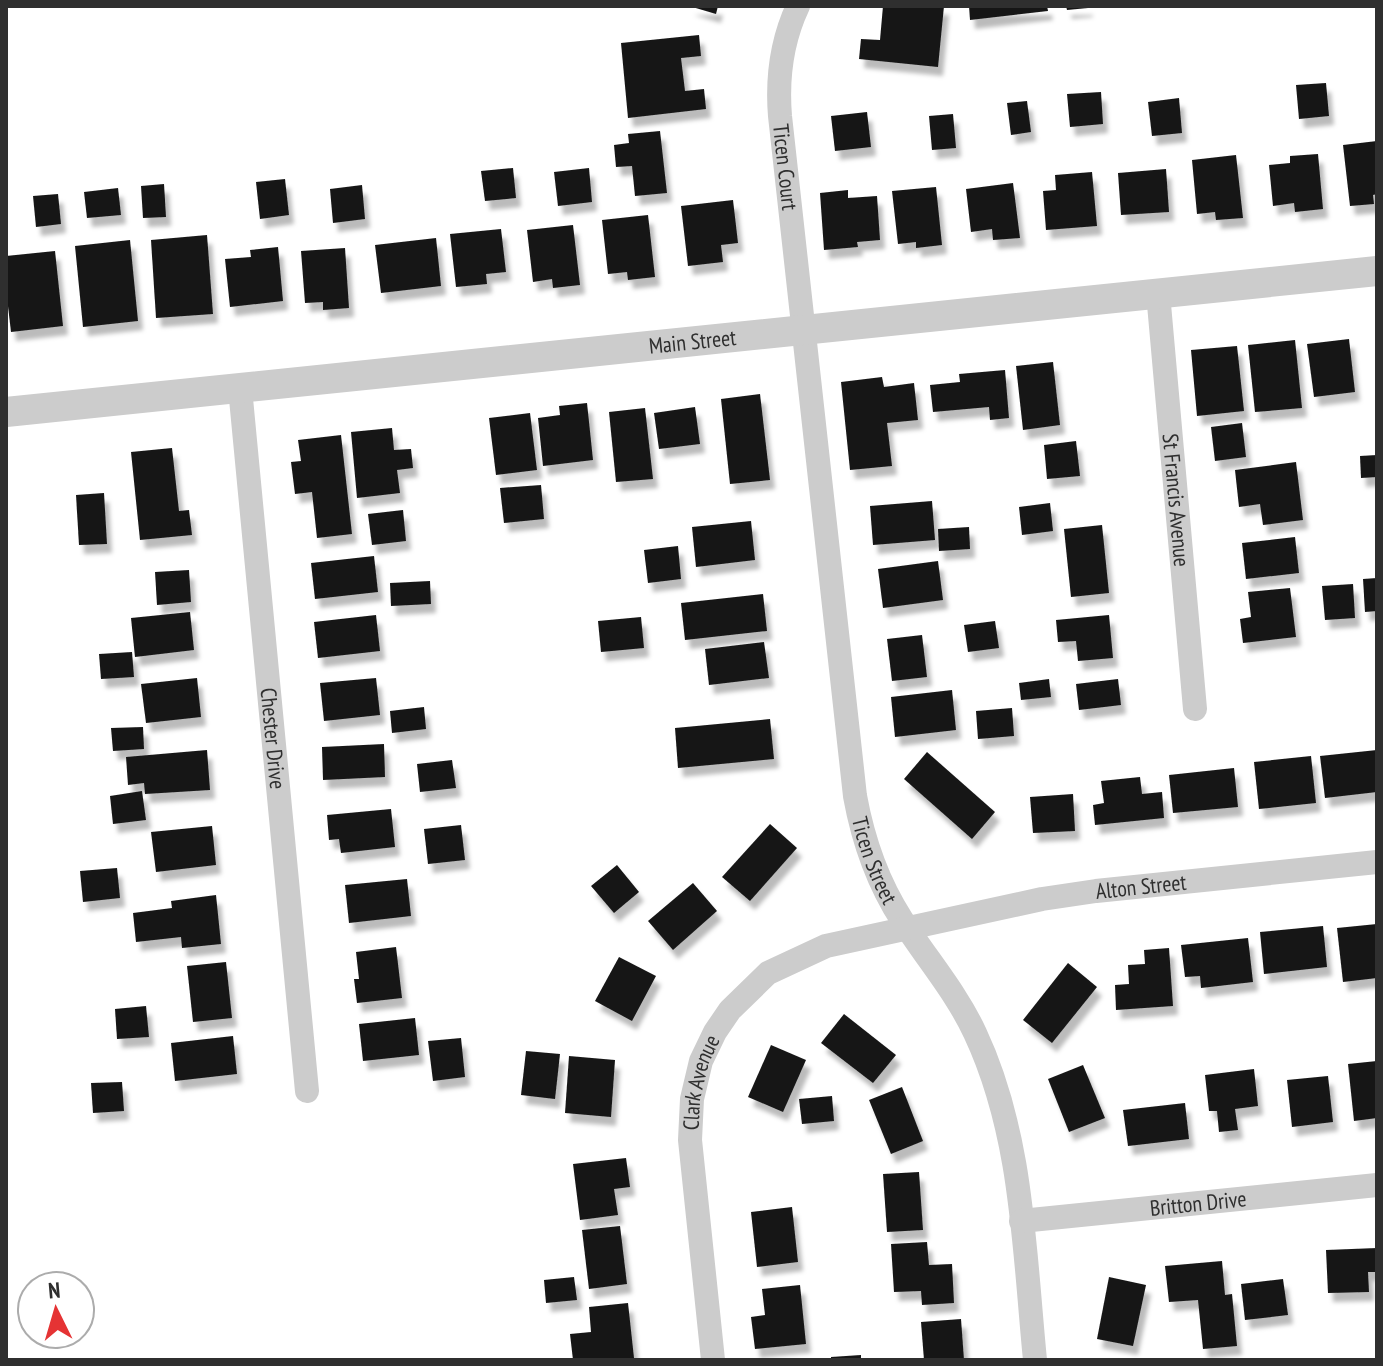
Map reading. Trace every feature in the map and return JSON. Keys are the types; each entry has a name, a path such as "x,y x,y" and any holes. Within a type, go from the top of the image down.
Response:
{"street":[{"name":"Ticen Court","path":"798,6 783,51 779,104 803,330"},
{"name":"Main Street","path":"6,412 1377,271"},
{"name":"St Francis Avenue","path":"1158,293 1195,709"},
{"name":"Ticen Street","path":"803,330 855,796 872,860 889,897 949,987 974,1031 990,1068 1009,1130 1035,1360"},
{"name":"Chester Drive","path":"240,388 307,1091"},
{"name":"Alton Street","path":"908,929 989,910 1096,891 1377,862"},
{"name":"Clark Avenue","path":"713,1360 690,1129 692,1099 701,1061 730,1010 779,966 826,946 908,929"},
{"name":"Britton Drive","path":"1021,1221 1377,1185"}],"building":[{"path":"689,6 718,6 716,14"},
{"path":"883,6 944,6 938,67 859,59 861,39 880,40"},
{"path":"969,6 1047,6 1048,11 970,20"},
{"path":"1066,6 1088,6 1088,8 1067,10"},
{"path":"699,35 701,56 681,58 685,91 704,89 706,109 628,118 621,43"},
{"path":"1326,83 1329,116 1299,119 1296,85"},
{"path":"1101,92 1103,124 1070,127 1067,94"},
{"path":"1179,98 1182,133 1152,136 1148,102"},
{"path":"1027,101 1031,132 1011,135 1007,103"},
{"path":"867,112 871,147 835,151 831,116"},
{"path":"953,114 956,148 932,150 929,116"},
{"path":"660,131 667,193 635,196 632,166 616,167 614,145 629,143 628,134"},
{"path":"1377,141 1377,194 1373,195 1374,204 1350,206 1343,145"},
{"path":"1318,154 1323,209 1295,212 1294,203 1273,206 1269,165 1290,163 1290,156"},
{"path":"1236,155 1243,218 1216,220 1215,212 1197,214 1192,160"},
{"path":"513,168 516,198 485,201 481,171"},
{"path":"589,168 592,202 558,206 554,172"},
{"path":"1166,169 1169,212 1121,215 1118,173"},
{"path":"1092,172 1097,226 1046,230 1043,191 1056,190 1055,175"},
{"path":"285,179 289,215 260,219 256,182"},
{"path":"1013,183 1020,238 993,240 992,229 971,232 966,189"},
{"path":"164,184 166,217 143,218 141,186"},
{"path":"362,185 365,219 333,223 330,189"},
{"path":"936,187 942,245 916,248 916,242 898,244 892,191"},
{"path":"118,188 121,215 87,218 84,192"},
{"path":"848,190 848,198 877,196 880,240 857,242 858,247 824,250 820,193"},
{"path":"58,194 61,224 36,227 33,196"},
{"path":"733,200 738,243 721,245 723,262 688,266 681,206"},
{"path":"648,215 655,277 628,280 627,272 608,274 602,220"},
{"path":"573,225 580,285 553,288 552,279 533,282 527,230"},
{"path":"501,229 506,272 486,274 487,284 456,287 450,234"},
{"path":"207,235 213,314 156,318 151,240"},
{"path":"436,238 441,286 381,293 375,245"},
{"path":"130,240 138,321 83,327 75,246"},
{"path":"278,247 283,301 230,307 225,259 251,257 250,250"},
{"path":"345,248 349,308 323,310 323,302 305,303 301,251"},
{"path":"55,251 63,326 11,332 6,256"},
{"path":"1349,339 1355,392 1314,397 1307,344"},
{"path":"1295,340 1302,408 1255,412 1248,345"},
{"path":"1237,346 1244,411 1197,416 1191,350"},
{"path":"1053,362 1060,425 1023,430 1016,366"},
{"path":"1005,370 1009,418 990,420 989,407 933,412 930,385 960,382 959,374"},
{"path":"882,377 884,387 914,383 918,420 887,423 892,466 850,470 841,382"},
{"path":"760,394 770,480 730,484 721,399"},
{"path":"587,403 593,460 543,466 538,418 560,415 559,406"},
{"path":"695,407 700,444 659,449 654,413"},
{"path":"645,408 653,479 616,482 609,412"},
{"path":"530,413 537,470 496,475 489,418"},
{"path":"1242,423 1246,457 1215,461 1211,427"},
{"path":"392,428 394,450 411,449 413,468 397,470 400,493 357,498 351,432"},
{"path":"341,435 352,534 317,538 312,492 295,494 291,462 301,461 298,440"},
{"path":"1076,441 1080,476 1047,479 1044,445"},
{"path":"172,448 179,511 189,510 192,535 140,540 131,452"},
{"path":"1377,455 1377,477 1361,478 1360,456"},
{"path":"1296,462 1303,520 1263,525 1260,504 1239,507 1235,470"},
{"path":"541,485 544,519 504,523 500,488"},
{"path":"104,493 107,544 79,545 76,495"},
{"path":"932,501 935,540 873,545 870,506"},
{"path":"1050,503 1053,531 1022,535 1019,507"},
{"path":"403,510 406,541 372,545 368,514"},
{"path":"751,521 755,560 696,567 692,527"},
{"path":"1102,525 1109,593 1071,597 1064,529"},
{"path":"969,527 970,549 939,551 938,529"},
{"path":"1295,537 1299,573 1246,579 1242,543"},
{"path":"678,546 681,579 648,583 644,550"},
{"path":"374,556 378,592 315,599 311,563"},
{"path":"938,561 943,600 883,608 878,569"},
{"path":"189,570 191,602 157,605 155,572"},
{"path":"1377,578 1377,611 1365,612 1363,579"},
{"path":"430,581 431,604 391,606 390,583"},
{"path":"1353,584 1355,618 1325,620 1322,586"},
{"path":"1290,588 1296,637 1243,643 1240,619 1251,617 1248,592"},
{"path":"763,594 767,631 685,640 681,603"},
{"path":"190,612 194,650 135,657 131,618"},
{"path":"376,615 380,651 318,658 314,622"},
{"path":"1109,615 1113,658 1078,661 1076,641 1058,642 1056,620"},
{"path":"641,617 644,648 601,652 598,621"},
{"path":"995,621 999,648 968,652 964,625"},
{"path":"922,635 927,677 892,681 887,639"},
{"path":"764,642 769,678 709,685 705,649"},
{"path":"132,652 134,677 101,679 99,654"},
{"path":"197,678 201,717 146,723 141,684"},
{"path":"376,678 380,715 324,721 320,683"},
{"path":"1049,679 1051,697 1021,700 1019,683"},
{"path":"1118,679 1121,705 1079,710 1076,684"},
{"path":"952,690 956,730 895,737 891,697"},
{"path":"424,707 426,729 392,733 390,711"},
{"path":"1012,708 1014,736 978,739 976,711"},
{"path":"770,719 774,759 678,768 675,728"},
{"path":"143,727 144,749 113,751 111,728"},
{"path":"384,744 385,777 323,780 322,747"},
{"path":"207,750 210,790 145,794 144,783 128,785 126,757"},
{"path":"1377,750 1377,792 1325,798 1320,756"},
{"path":"927,752 995,812 972,839 904,779"},
{"path":"1311,756 1316,803 1259,809 1254,762"},
{"path":"452,760 456,788 420,792 417,764"},
{"path":"1234,768 1238,807 1173,813 1169,775"},
{"path":"1140,777 1142,794 1162,792 1164,818 1095,825 1093,805 1104,803 1101,781"},
{"path":"142,791 146,820 113,824 110,796"},
{"path":"1073,794 1075,831 1033,833 1030,797"},
{"path":"391,809 395,847 341,853 339,839 329,840 327,815"},
{"path":"770,824 797,848 750,901 722,877"},
{"path":"461,825 465,860 428,864 424,829"},
{"path":"212,826 216,865 156,872 151,832"},
{"path":"617,865 639,892 614,913 591,886"},
{"path":"117,868 120,898 83,902 80,871"},
{"path":"407,879 411,916 349,923 345,885"},
{"path":"693,883 717,911 673,950 648,921"},
{"path":"216,895 221,944 182,948 181,937 136,942 133,913 172,908 171,901"},
{"path":"1377,924 1377,978 1343,982 1337,928"},
{"path":"1323,926 1327,967 1264,974 1260,932"},
{"path":"1248,938 1253,982 1201,988 1200,976 1185,977 1181,945"},
{"path":"396,947 402,998 357,1003 354,979 359,979 356,952"},
{"path":"1169,948 1173,1006 1116,1010 1115,985 1129,984 1128,965 1145,964 1144,950"},
{"path":"619,957 656,976 632,1021 595,1001"},
{"path":"226,962 232,1018 193,1022 187,966"},
{"path":"1068,963 1097,987 1052,1043 1023,1020"},
{"path":"146,1006 149,1037 117,1039 115,1009"},
{"path":"844,1014 896,1055 873,1083 821,1043"},
{"path":"415,1018 419,1055 363,1061 359,1024"},
{"path":"233,1036 237,1074 175,1081 171,1043"},
{"path":"461,1038 465,1077 433,1081 428,1041"},
{"path":"771,1045 806,1060 783,1112 748,1097"},
{"path":"526,1051 560,1054 555,1099 521,1095"},
{"path":"569,1056 615,1060 611,1117 565,1113"},
{"path":"1377,1061 1377,1118 1354,1121 1348,1064"},
{"path":"1083,1065 1105,1118 1069,1132 1048,1079"},
{"path":"1254,1069 1258,1106 1235,1109 1238,1130 1219,1132 1217,1111 1209,1111 1205,1075"},
{"path":"1328,1076 1333,1122 1292,1127 1287,1080"},
{"path":"122,1082 124,1111 93,1113 91,1083"},
{"path":"902,1087 923,1141 891,1154 869,1100"},
{"path":"832,1096 834,1121 802,1124 799,1099"},
{"path":"1185,1103 1189,1139 1128,1146 1123,1110"},
{"path":"626,1158 630,1187 614,1189 618,1215 580,1220 573,1164"},
{"path":"919,1172 923,1230 887,1232 883,1174"},
{"path":"792,1207 798,1262 757,1267 751,1212"},
{"path":"620,1226 627,1284 589,1289 582,1230"},
{"path":"927,1242 929,1265 952,1264 954,1303 922,1305 921,1291 894,1292 891,1244"},
{"path":"1377,1248 1377,1272 1368,1272 1369,1292 1328,1293 1326,1250"},
{"path":"1222,1261 1225,1295 1232,1294 1237,1346 1203,1349 1198,1300 1169,1302 1165,1266"},
{"path":"574,1277 577,1300 546,1303 544,1280"},
{"path":"1109,1277 1146,1285 1133,1346 1097,1339"},
{"path":"1283,1279 1288,1315 1245,1320 1241,1284"},
{"path":"800,1285 806,1344 755,1349 751,1317 765,1315 762,1289"},
{"path":"628,1303 634,1358 573,1360 570,1334 591,1332 589,1307"},
{"path":"961,1319 964,1360 924,1360 921,1322"},
{"path":"861,1355 861,1360 831,1360 831,1357"}]}
